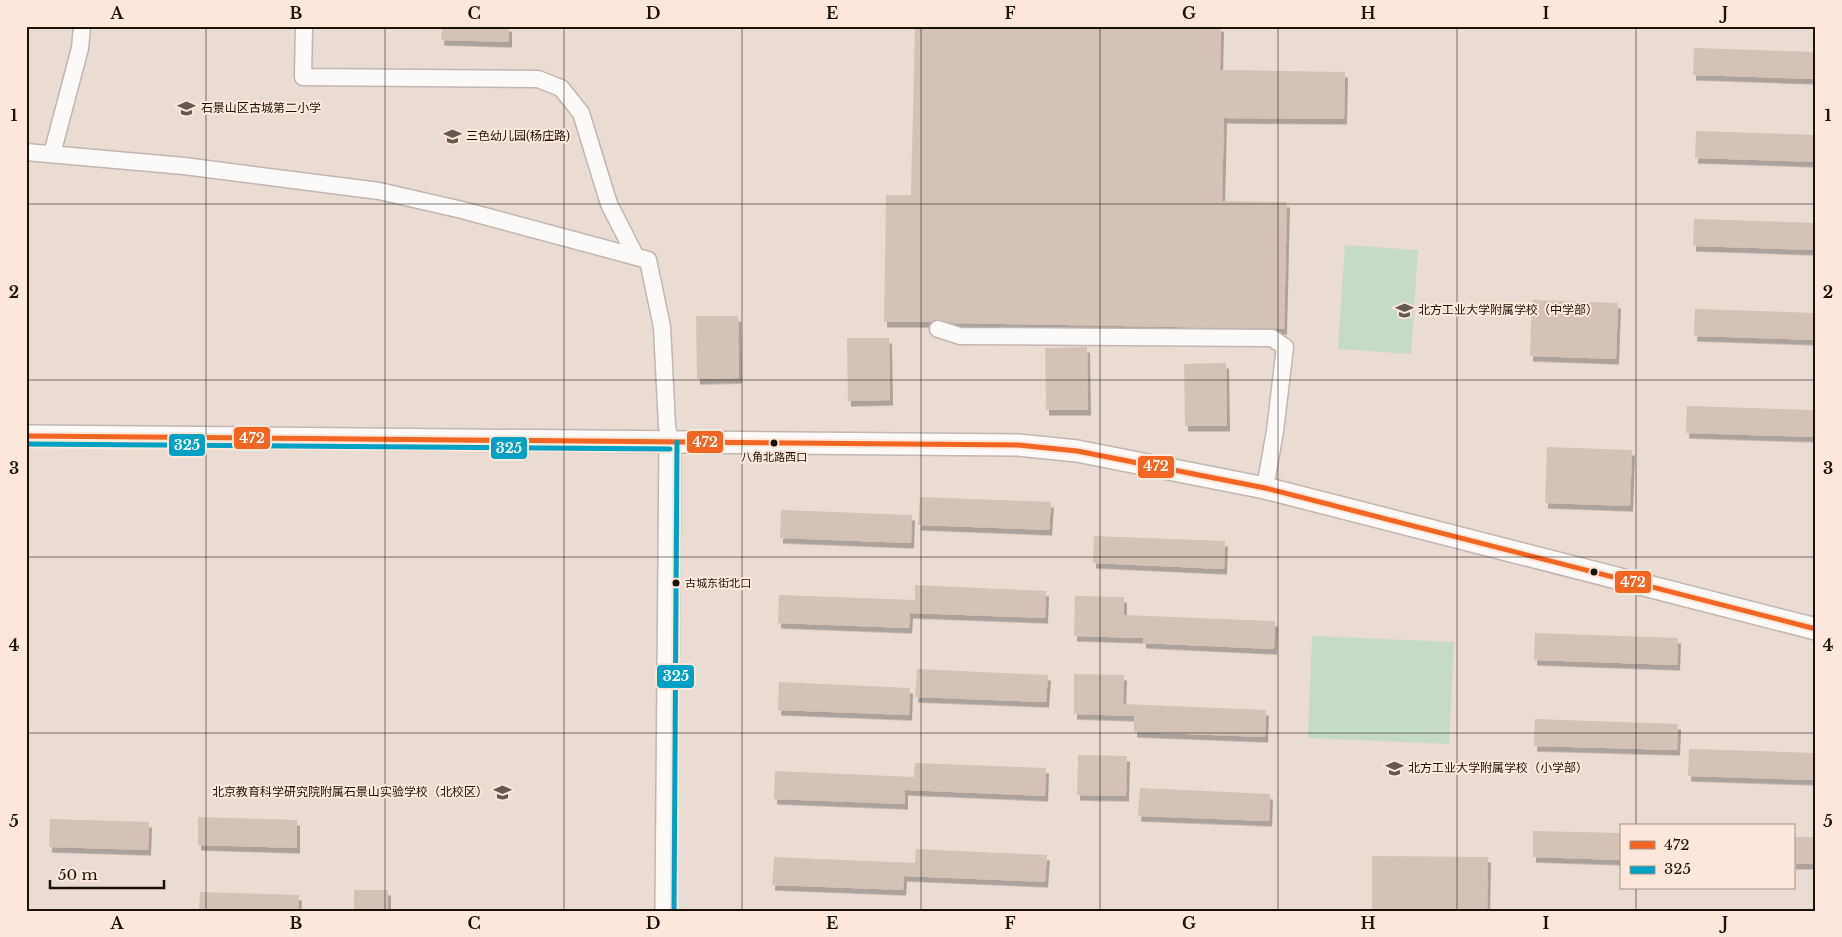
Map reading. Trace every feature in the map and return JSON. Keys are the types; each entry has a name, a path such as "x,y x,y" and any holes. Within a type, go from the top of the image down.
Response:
{"street":[{"path":"52,154 80,48 82,26"},
{"path":"304,26 303,77 538,78 561,88 582,113 609,204 636,257"},
{"path":"26,152 184,166 379,191 462,210 648,260 662,327 667,426 670,442 666,911"},
{"path":"938,329 960,336 1272,338 1284,347 1275,431 1265,488"},
{"path":"26,436 1018,445 1077,451 1265,488 1816,629"}],"green space":[{"path":"1345,245 1418,250 1411,354 1338,349"},
{"path":"1312,636 1454,642 1449,744 1308,738"}],"building":[{"path":"442,26 509,26 509,42 441,40"},
{"path":"915,26 1221,26 1220,70 1345,72 1344,119 1224,118 1222,201 1287,202 1284,329 951,323 936,319 931,322 884,322 886,195 911,195"},
{"path":"1694,48 1816,52 1816,79 1693,75"},
{"path":"1696,131 1816,135 1816,162 1695,158"},
{"path":"1694,219 1816,223 1816,250 1693,246"},
{"path":"1532,300 1618,303 1616,359 1530,356"},
{"path":"1695,309 1816,313 1816,340 1694,336"},
{"path":"696,316 738,316 739,378 697,379"},
{"path":"847,338 889,338 890,400 848,401"},
{"path":"1087,347 1088,410 1046,410 1045,348"},
{"path":"1226,363 1227,426 1185,426 1184,364"},
{"path":"1687,406 1816,410 1816,437 1686,433"},
{"path":"1547,447 1632,450 1630,506 1545,503"},
{"path":"920,497 1051,502 1049,530 918,525"},
{"path":"781,510 912,515 911,543 780,538"},
{"path":"1094,536 1225,541 1224,569 1093,563"},
{"path":"915,585 1046,591 1045,618 910,613 909,628 778,623 779,595 915,600"},
{"path":"1075,596 1124,597 1124,615 1275,621 1274,649 1143,643 1143,638 1074,636"},
{"path":"1535,633 1678,638 1677,665 1534,660"},
{"path":"917,669 1048,675 1046,702 915,697"},
{"path":"1074,674 1124,675 1123,704 1266,710 1265,737 1134,732 1134,716 1074,714"},
{"path":"779,682 910,688 909,715 778,710"},
{"path":"1535,719 1678,724 1677,750 1534,746"},
{"path":"1689,749 1816,753 1816,780 1688,776"},
{"path":"1078,755 1127,756 1126,796 1077,795"},
{"path":"915,763 1046,768 1045,796 905,790 905,804 774,799 775,771 914,777"},
{"path":"1140,788 1270,794 1269,821 1138,816"},
{"path":"198,817 297,820 297,848 198,845"},
{"path":"50,819 149,822 148,850 49,847"},
{"path":"1533,831 1620,833 1620,860 1533,857"},
{"path":"1794,837 1816,837 1816,864 1794,864"},
{"path":"916,849 1047,855 1045,882 904,876 903,890 772,885 774,857 915,863"},
{"path":"1372,856 1488,857 1487,911 1372,911"},
{"path":"354,890 388,890 388,911 354,911"},
{"path":"200,892 299,895 298,911 199,911"}],"transit line":[{"name":"472","path":"26,436 1018,445 1077,451 1265,488 1816,629"},
{"name":"325","path":"674,911 677,442"},
{"name":"325","path":"26,444 670,449"}],"place":[{"name":"石景山区古城第二小学","path":"187,108"},
{"name":"三色幼儿园(杨庄路)","path":"452,136"},
{"name":"北方工业大学附属学校（中学部）","path":"1404,310"},
{"name":"八角北路西口","path":"774,443"},
{"name":"古城东街北口","path":"676,583"},
{"name":"北方工业大学附属学校（小学部）","path":"1394,768"},
{"name":"北京教育科学研究院附属石景山实验学校（北校区）","path":"502,792"}]}
